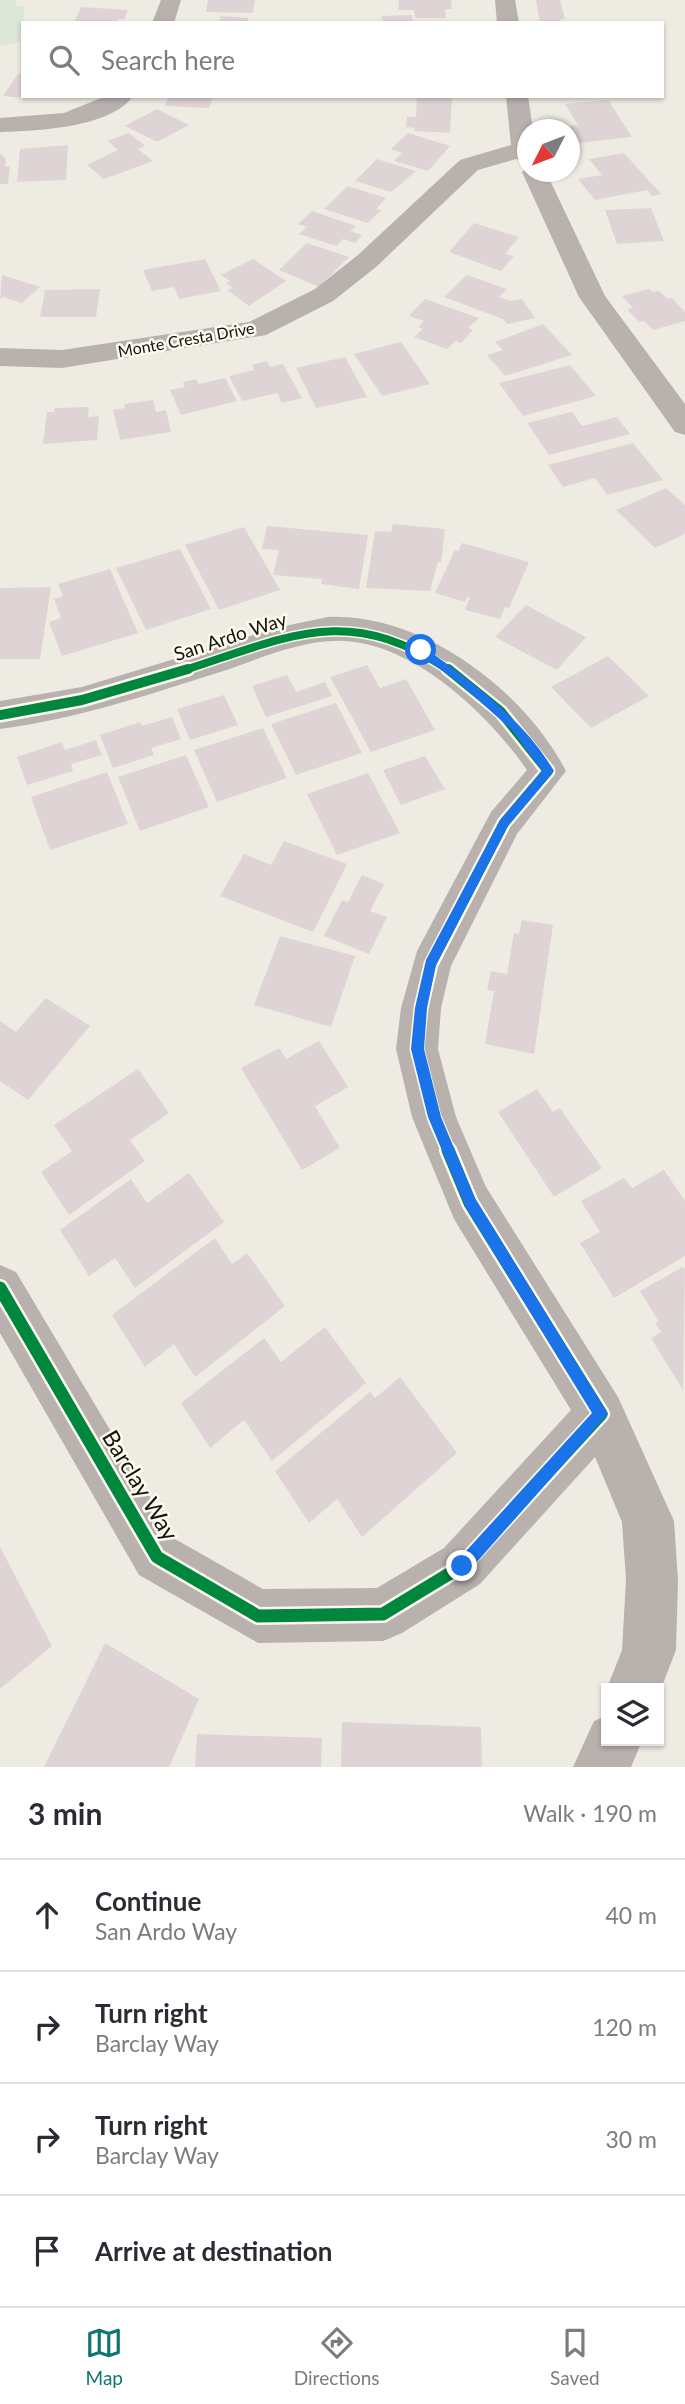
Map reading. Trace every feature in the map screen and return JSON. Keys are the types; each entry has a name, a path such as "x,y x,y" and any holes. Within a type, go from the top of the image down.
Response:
{"street":[{"path":"164,21 171,0"},
{"path":"505,0 508,21"},
{"path":"0,125 59,121 95,111 118,98"},
{"path":"517,98 521,119"},
{"name":"Monte Cresta Drive","path":"0,357 62,359 256,329 324,295 366,261 469,165 517,160"},
{"path":"539,182 592,296 685,425"},
{"name":"San Ardo Way","path":"0,715 63,706 301,632 348,629 385,636 421,650 516,727 548,771 504,823 430,964 421,1008 418,1049 435,1117 470,1203 601,1414"},
{"name":"Barclay Way","path":"0,1288 157,1557 258,1616 383,1614 462,1566 601,1414"},
{"path":"601,1414 648,1521 652,1580 649,1650 636,1683"},
{"path":"601,1767 612,1746"}],"green space":[{"path":"0,0 16,0 16,6 25,7 19,42 0,46"}],"building":[{"path":"208,0 255,0 253,13 206,12"},
{"path":"399,0 451,0 452,9 445,9 446,18 415,18 414,10 398,10"},
{"path":"536,0 560,0 565,19 540,21"},
{"path":"81,7 128,10 124,19 118,21 75,21"},
{"path":"412,15 413,21 383,21 382,16"},
{"path":"221,16 249,18 248,21 220,21"},
{"path":"18,74 21,75 21,98 3,96"},
{"path":"168,98 212,98 209,108 165,106"},
{"path":"417,98 452,98 450,133 414,131 415,128 406,127 407,117 416,117"},
{"path":"608,100 632,137 580,143 580,119 574,119 565,104"},
{"path":"157,109 189,125 157,142 125,126"},
{"path":"129,133 145,146 138,149 153,161 104,179 87,165 118,150 107,141"},
{"path":"408,133 450,146 428,171 394,161 402,153 391,149"},
{"path":"68,145 66,180 17,182 20,149"},
{"path":"0,153 6,159 5,167 10,166 8,184 0,184"},
{"path":"624,153 661,194 652,196 647,190 595,200 580,181 580,179 602,175 589,159"},
{"path":"377,159 416,171 391,192 355,181"},
{"path":"348,186 386,198 376,209 381,210 368,223 324,209"},
{"path":"651,208 664,241 617,244 605,210"},
{"path":"312,211 356,226 350,231 362,235 355,243 343,239 336,246 299,234 307,227 298,224"},
{"path":"474,223 519,237 505,254 514,256 501,271 449,252"},
{"path":"307,243 349,257 319,287 279,270"},
{"path":"205,259 221,291 179,299 174,287 152,291 143,270"},
{"path":"253,259 286,281 249,306 227,290 233,288 226,283 230,281 221,275"},
{"path":"2,275 40,287 22,303 3,297 0,299"},
{"path":"467,275 507,289 499,297 510,301 522,299 535,318 507,324 503,319 444,297"},
{"path":"100,289 96,317 40,317 45,290"},
{"path":"649,289 653,292 659,291 668,299 672,298 685,312 685,321 653,330 644,321 639,322 627,309 633,308 622,296"},
{"path":"425,299 479,318 468,328 473,330 461,343 456,341 447,349 414,337 423,329 418,327 424,321 409,316"},
{"path":"543,324 572,355 505,376 487,355 503,350 495,342"},
{"path":"401,342 430,384 382,396 354,354"},
{"path":"345,357 367,397 316,408 296,368"},
{"path":"267,361 270,367 283,364 302,398 282,403 277,393 242,401 229,376 254,370 252,365"},
{"path":"570,365 596,396 523,416 499,383"},
{"path":"225,378 237,401 181,415 170,390 185,387 183,382 196,379 199,384"},
{"path":"153,400 156,412 166,410 171,432 120,440 113,410 125,408 124,404"},
{"path":"89,407 88,417 99,416 97,440 43,444 47,412 54,412 55,408"},
{"path":"572,412 582,426 617,417 630,434 549,455 527,423"},
{"path":"633,443 663,480 607,495 595,478 563,487 548,465"},
{"path":"666,488 685,505 685,534 655,548 616,510"},
{"path":"393,524 445,529 441,563 438,562 430,591 366,588 375,531 391,532"},
{"path":"267,526 368,535 359,589 321,584 322,579 273,575 279,550 262,549"},
{"path":"244,527 280,590 219,610 185,545"},
{"path":"462,543 529,562 509,608 505,607 500,619 465,610 470,597 467,597 465,602 435,593 455,550 458,551"},
{"path":"180,549 211,609 146,630 116,568"},
{"path":"110,569 138,633 62,656 49,622 61,618 54,599 63,596 58,584"},
{"path":"51,587 40,659 0,659 0,588"},
{"path":"526,605 586,637 557,670 495,637"},
{"path":"608,656 649,696 591,728 551,687"},
{"path":"367,665 380,688 406,679 435,730 371,752 330,677"},
{"path":"287,675 296,692 325,682 332,696 266,717 252,686"},
{"path":"224,695 238,725 190,740 177,709"},
{"path":"336,703 362,753 296,775 271,724"},
{"path":"172,717 181,739 151,748 154,755 113,768 100,735 140,722 142,726"},
{"path":"263,728 287,778 217,802 194,750"},
{"path":"96,740 102,755 71,764 73,771 27,785 17,757 62,742 65,750"},
{"path":"186,755 209,807 140,831 118,777"},
{"path":"425,756 445,789 401,805 383,770"},
{"path":"107,772 128,824 50,850 31,797"},
{"path":"368,773 400,833 337,855 307,794"},
{"path":"284,841 347,864 313,932 220,896 244,854 271,865"},
{"path":"362,875 384,884 370,911 387,917 369,954 324,936 342,900 348,902"},
{"path":"522,920 553,925 534,1054 485,1044 494,991 487,990 491,971 507,974 514,933 519,934"},
{"path":"280,936 355,956 331,1027 254,1005"},
{"path":"46,998 90,1026 28,1100 0,1081 0,1021 16,1032"},
{"path":"319,1041 348,1087 315,1106 340,1148 302,1170 241,1068 279,1048 286,1059"},
{"path":"138,1069 169,1113 130,1140 145,1161 69,1215 41,1172 72,1151 54,1125"},
{"path":"537,1089 553,1112 560,1108 602,1168 554,1197 498,1112"},
{"path":"664,1170 685,1201 685,1256 614,1298 580,1243 600,1232 581,1201 624,1178 632,1188"},
{"path":"189,1173 224,1222 135,1288 115,1258 89,1276 60,1230 131,1179 147,1203"},
{"path":"215,1238 232,1264 247,1253 285,1306 195,1377 174,1344 145,1367 112,1315"},
{"path":"683,1267 683,1390 651,1338 661,1332 655,1323 659,1322 640,1291"},
{"path":"325,1327 366,1383 272,1461 244,1420 210,1448 181,1403 264,1338 281,1362"},
{"path":"400,1377 457,1453 362,1537 337,1499 309,1523 275,1471 370,1392 375,1398"},
{"path":"0,1547 52,1646 0,1689"},
{"path":"105,1643 199,1699 169,1767 44,1767"},
{"path":"342,1722 481,1727 482,1767 341,1767"},
{"path":"197,1734 322,1738 321,1767 195,1767"}],"cycle path":[{"path":"0,715 55,707 110,693 296,635 345,629 391,639 439,663 483,695 517,728 548,771 504,823 431,964 421,1008 417,1049 434,1117 470,1203 601,1414 462,1566 383,1614 258,1616 157,1557 0,1288"}],"route":[{"path":"421,650 516,727 548,771 504,823 430,964 421,1008 418,1049 435,1117 470,1203 601,1414 462,1566"}]}
